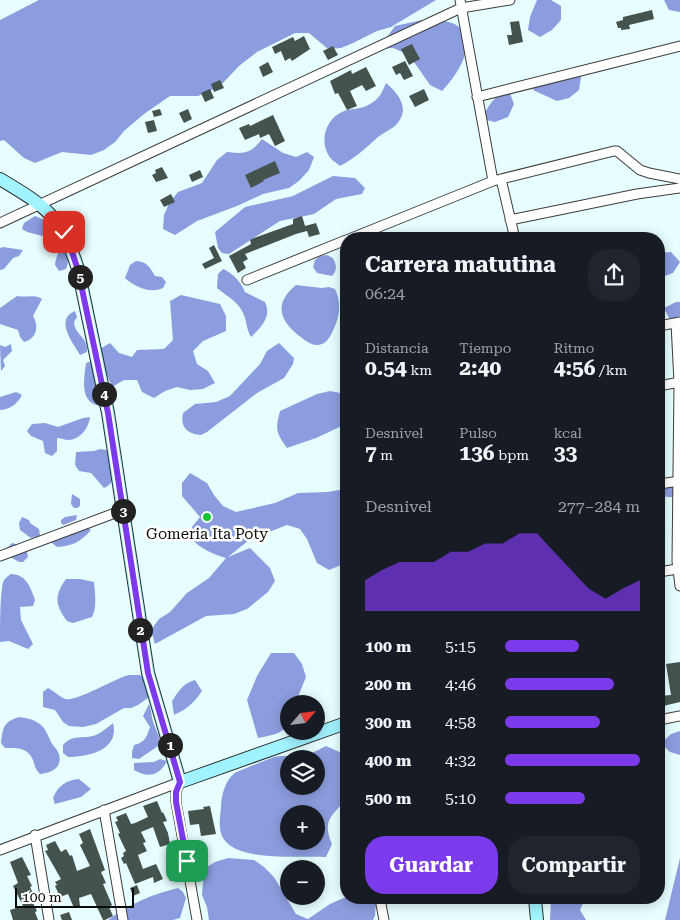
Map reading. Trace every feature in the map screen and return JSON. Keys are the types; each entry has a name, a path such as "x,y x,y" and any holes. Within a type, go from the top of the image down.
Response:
{"street":[{"path":"0,223 460,4 510,0"},
{"path":"460,4 477,97 497,180 513,232"},
{"path":"477,97 680,46"},
{"path":"366,232 497,180 614,151 621,154 640,170 680,179"},
{"path":"0,179 40,204 51,214 64,232 78,270 108,413 148,673 180,782 176,792 176,802 197,920"},
{"path":"510,220 638,194 680,188"},
{"path":"248,280 340,242"},
{"path":"665,325 678,323 678,563 680,586"},
{"path":"665,385 679,383"},
{"path":"665,483 679,481"},
{"path":"0,556 123,510"},
{"path":"665,569 678,563"},
{"path":"665,719 680,716"},
{"path":"0,850 180,782 340,725"},
{"path":"104,810 123,920"},
{"path":"34,836 49,920"},
{"path":"381,904 384,920"},
{"path":"535,904 537,920"}],"shaded area":[{"path":"39,0 436,0 391,27 377,31 341,48 328,49 309,33 295,33 257,52 239,66 221,85 210,91 198,96 170,96 144,114 104,150 91,155 62,152 35,163 24,158 4,140 0,141 0,20"},
{"path":"537,0 551,0 561,6 561,20 552,30 540,37 528,30 530,17"},
{"path":"664,0 680,0 680,12 669,10"},
{"path":"436,19 453,23 459,27 465,36 467,44 458,70 442,91 430,85 414,62 405,53 393,48 380,49 377,45 387,37 395,26"},
{"path":"551,73 581,77 579,90 569,98 557,101 533,90 538,77"},
{"path":"386,83 396,93 402,103 403,109 400,120 365,149 340,166 330,157 326,150 325,137 329,124 338,114 363,107 376,100"},
{"path":"508,88 514,104 508,117 495,122 482,119 492,101"},
{"path":"262,139 283,153 296,157 307,152 314,157 309,170 289,188 263,194 197,221 175,235 163,229 164,215 169,203 178,192 202,183 217,160 227,152 247,152 254,148"},
{"path":"333,176 355,178 365,188 362,194 336,199 314,214 280,221 229,254 222,253 218,248 215,232 245,207 293,196"},
{"path":"35,216 47,221 67,249 68,263 66,269 59,271 55,265 58,253 54,242 22,229 24,223"},
{"path":"0,248 23,250 19,256 13,258 4,269 0,270"},
{"path":"665,252 671,252 680,262 673,273 665,276"},
{"path":"327,255 333,258 335,263 336,270 332,276 317,273 313,267 315,260 320,256"},
{"path":"136,261 147,265 155,276 162,277 166,282 163,288 158,290 143,289 125,278 130,265"},
{"path":"223,269 236,278 245,292 265,302 267,307 266,317 262,325 251,337 240,308 217,288 218,274"},
{"path":"296,285 335,289 339,303 338,317 330,336 322,344 315,345 306,341 291,329 283,317 282,304 289,291"},
{"path":"181,295 220,304 226,316 226,331 203,341 193,351 197,364 208,371 215,383 203,389 190,390 177,387 165,391 154,398 142,392 137,380 124,380 112,387 98,350 110,343 119,353 132,357 137,350 164,349 173,340 170,301"},
{"path":"17,296 42,299 33,316 36,332 32,338 24,342 18,330 0,324 0,308"},
{"path":"680,302 680,316 670,320 665,308"},
{"path":"75,311 77,317 74,322 75,327 84,339 87,347 87,352 80,355 67,332 66,326 66,320 69,315"},
{"path":"279,343 294,358 293,364 284,378 257,393 207,432 201,435 186,429 182,418 183,413 195,404 216,402 230,396 260,364 267,351"},
{"path":"11,344 12,351 3,360 5,366 1,371 0,345 5,347"},
{"path":"92,361 100,406 93,404 89,400 84,389 86,363"},
{"path":"330,391 340,393 340,427 287,448 278,431 277,423 280,411 317,394"},
{"path":"16,392 22,395 18,401 13,406 0,410 0,397"},
{"path":"90,417 88,425 81,435 69,440 57,438 57,451 52,456 45,453 43,441 31,436 27,431 32,424 45,423 58,427"},
{"path":"107,450 112,455 114,474 111,482 104,488 91,473 79,471 75,465 76,452"},
{"path":"190,473 207,483 223,506 236,512 275,503 298,493 340,490 340,565 329,570 317,563 307,539 300,529 287,525 249,540 228,557 250,548 270,568 275,581 268,592 247,609 234,614 206,616 155,644 151,630 159,619 170,612 187,593 209,578 226,558 207,551 191,539 192,527 200,517 182,496 182,483"},
{"path":"665,478 672,478 680,498 665,497"},
{"path":"72,494 80,499 80,506 77,508 74,508 71,504"},
{"path":"77,515 76,520 63,525 61,523 61,520 65,517"},
{"path":"22,517 29,520 30,523 39,529 40,536 31,538 20,530 19,523"},
{"path":"85,526 91,530 83,538 68,546 57,547 47,539 49,533 55,530 62,532"},
{"path":"12,543 25,549 28,557 23,562 19,562 7,555 7,548"},
{"path":"11,574 21,576 24,579 30,586 35,600 33,606 20,607 21,620 33,644 28,649 9,641 0,642 3,582"},
{"path":"66,579 94,582 95,605 92,617 73,623 67,621 58,605 59,590"},
{"path":"271,653 294,653 302,664 306,677 299,695 280,695 280,732 258,738 247,700 257,676"},
{"path":"129,675 140,675 150,684 149,697 138,705 124,708 96,724 83,727 69,726 63,722 55,710 43,707 43,692 48,688 65,699 71,699"},
{"path":"195,680 202,691 190,705 174,715 172,701 184,686"},
{"path":"149,704 161,744 139,759 132,758 134,745 143,741 150,727 143,716"},
{"path":"19,717 34,721 44,729 58,752 60,761 56,768 40,774 31,756 25,750 5,748 1,743 2,733 7,723"},
{"path":"113,723 114,732 112,740 101,750 76,757 68,757 63,753 63,745 67,741 96,735"},
{"path":"680,731 680,755 670,752 665,747 665,739 671,734"},
{"path":"326,746 340,752 340,806 332,815 328,824 332,844 326,857 286,857 255,854 231,846 221,835 221,803 226,784 235,773 280,756 280,795 325,795 325,750 317,750"},
{"path":"160,759 167,761 161,770 153,774 139,773 134,770 134,763 154,762"},
{"path":"79,779 91,789 81,797 55,804 53,798 57,790 66,782"},
{"path":"228,858 254,860 274,877 280,887 280,905 291,905 296,914 308,919 340,900 340,904 376,904 375,916 373,920 209,920 207,907 202,895 204,869 215,862"},
{"path":"680,858 680,920 665,920"},
{"path":"178,888 186,898 180,918 173,920 108,920 142,900"},
{"path":"551,904 583,904 580,910 586,920 550,920"}],"building":[{"path":"652,10 654,19 629,25 630,29 621,30 621,28 618,28 616,22 623,20 623,17"},
{"path":"519,21 523,42 509,45 507,35 512,35 510,22"},
{"path":"304,36 310,49 292,61 290,58 285,61 281,51 275,54 272,47 293,37 295,41"},
{"path":"412,44 420,59 409,65 401,49"},
{"path":"333,46 338,55 328,60 323,51"},
{"path":"405,61 413,76 404,80 400,73 396,75 392,67"},
{"path":"268,62 273,72 263,77 259,67"},
{"path":"366,67 376,86 366,91 362,85 350,91 357,106 347,110 338,93 335,94 330,81 351,70 352,74"},
{"path":"220,80 224,88 214,92 211,84"},
{"path":"210,89 214,98 205,102 201,93"},
{"path":"424,89 429,100 415,107 409,96"},
{"path":"160,109 162,115 154,117 152,111"},
{"path":"188,109 192,119 184,123 179,113"},
{"path":"273,115 285,141 275,146 269,134 260,138 259,134 245,140 239,128 249,124 250,126"},
{"path":"154,120 157,131 148,133 145,122"},
{"path":"275,161 280,173 263,180 251,188 245,175"},
{"path":"162,167 168,178 156,182 152,175 156,173 155,170"},
{"path":"200,170 203,177 192,182 189,175"},
{"path":"171,194 175,202 164,207 160,200"},
{"path":"302,216 305,226 316,223 320,234 309,237 307,231 245,254 248,259 243,262 246,268 238,273 229,256 251,244 250,240 293,224 293,219"},
{"path":"214,245 222,261 205,269 202,264 214,258 209,248"},
{"path":"680,662 680,702 665,706 665,696 671,695 666,664"},
{"path":"157,801 167,821 163,822 170,844 160,847 153,827 141,832 146,842 143,843 147,851 138,855 143,869 156,864 163,879 154,883 153,877 135,884 126,863 124,864 121,858 126,851 118,834 120,833 115,822 118,821 116,817 126,813 131,824 135,823 148,817 143,806"},
{"path":"210,806 216,834 201,836 199,824 190,825 188,811 204,809 203,807"},
{"path":"90,829 105,870 101,872 106,883 103,884 112,905 109,907 113,916 105,920 103,920 91,894 79,898 80,906 74,908 68,894 60,897 55,882 61,879 45,851 48,850 46,845 55,841 61,852 66,849 70,856 72,855 77,871 90,866 80,845 83,843 79,834"},
{"path":"22,857 31,875 27,876 35,897 31,899 37,911 35,912 38,920 13,920 10,910 23,906 13,886 18,883 10,862"},
{"path":"175,870 177,879 170,881 167,872"},
{"path":"137,885 140,893 133,896 130,888"},
{"path":"69,912 72,920 62,920 60,915"}],"place":[{"name":"Gomeria Ita Poty","path":"207,517"}],"route":[{"path":"64,232 78,270 108,413 148,673 180,782 176,792 176,802 187,861"}]}
